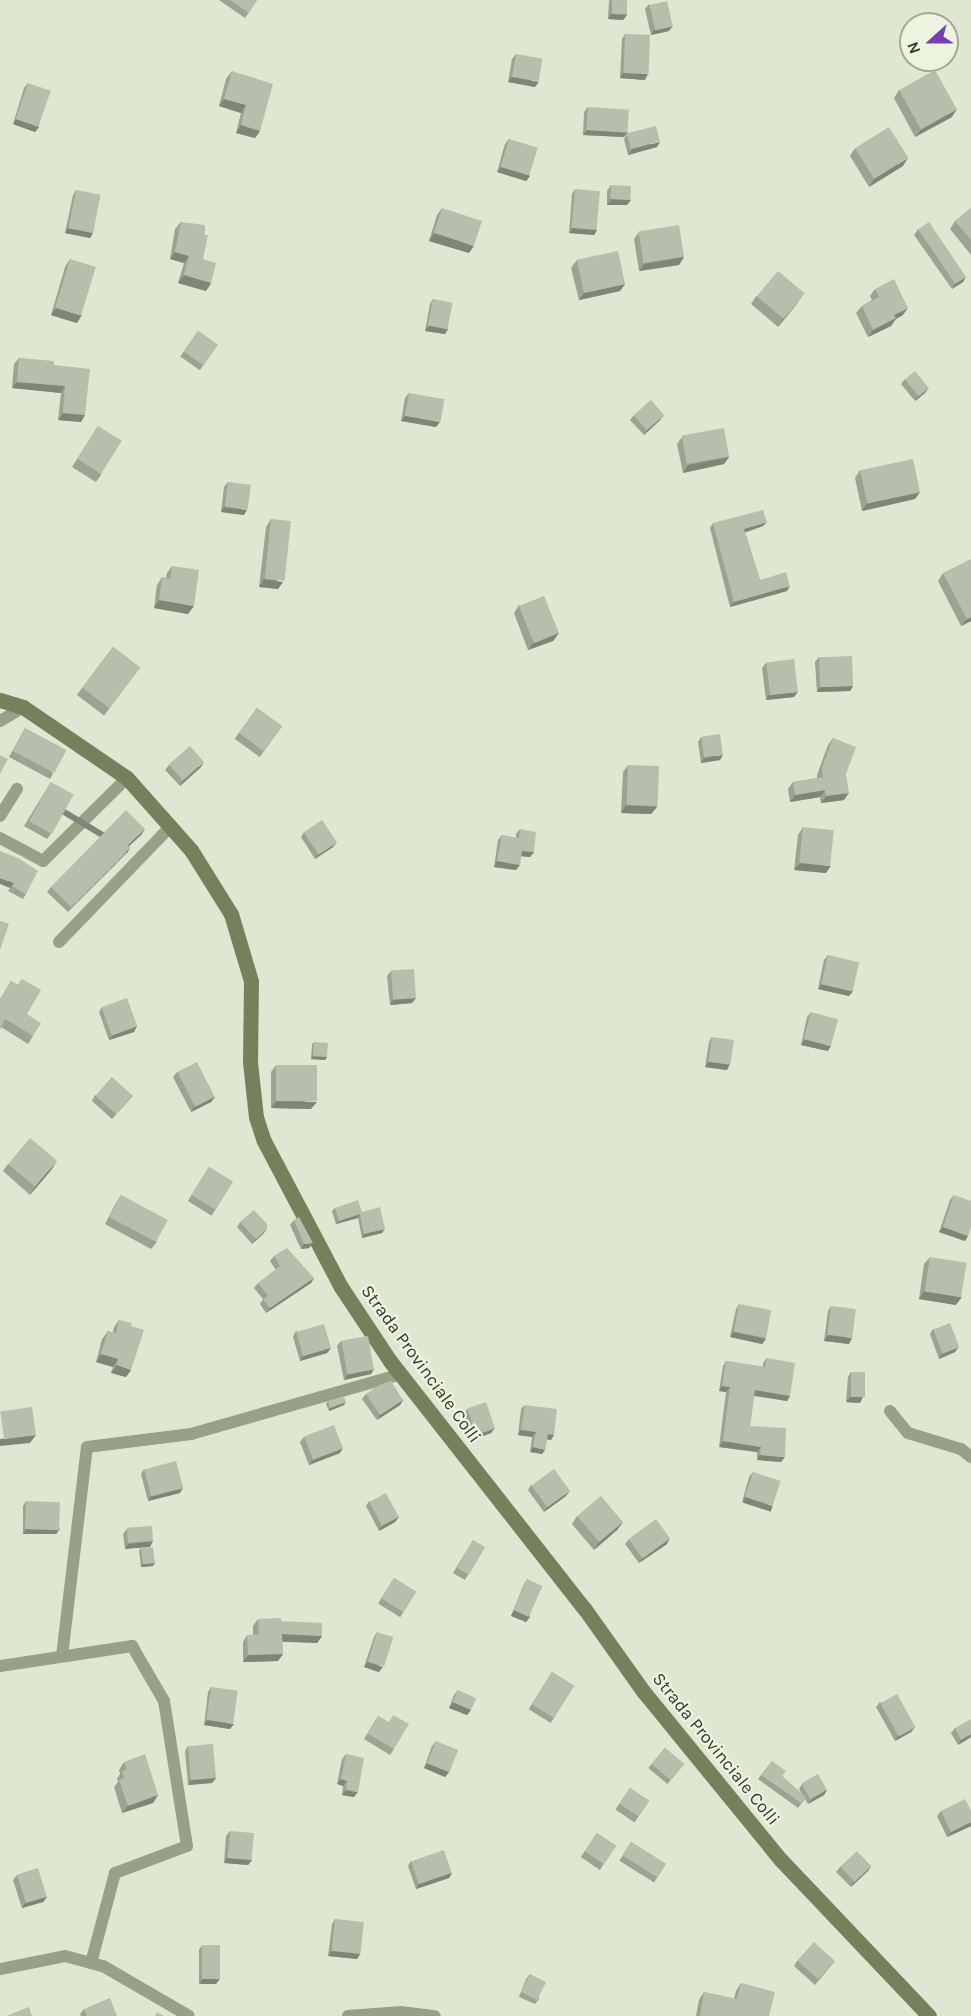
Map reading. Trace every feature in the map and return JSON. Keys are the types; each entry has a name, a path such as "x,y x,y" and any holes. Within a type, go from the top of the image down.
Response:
{"street":[{"name":"Strada Provinciale Colli","path":"0,700 23,707 126,778 190,850 231,914 251,981 250,1062 256,1116 264,1141 341,1287 401,1374 584,1608 642,1691 781,1860 928,2016"},
{"path":"0,722 23,707"},
{"path":"0,837 43,861 126,778"},
{"path":"0,816 17,789"},
{"path":"59,942 170,827"},
{"path":"63,1656 87,1446 190,1434 401,1374"},
{"path":"890,1410 908,1433 961,1449 971,1457"},
{"path":"0,1666 132,1646 164,1701 187,1846 115,1873 91,1963"},
{"path":"0,1969 65,1956 103,1966 189,2016"},
{"path":"348,2016 401,2012 435,2016"}],"building":[{"path":"230,0 257,0 249,13"},
{"path":"612,0 627,0 627,14 612,14"},
{"path":"667,1 673,26 655,30 649,5"},
{"path":"625,34 650,35 649,74 624,73"},
{"path":"516,54 543,59 539,81 512,77"},
{"path":"232,71 273,84 260,131 241,125 246,105 224,99"},
{"path":"931,72 936,72 957,109 921,129 899,90"},
{"path":"28,83 51,91 38,127 16,119"},
{"path":"588,107 629,110 627,133 586,130"},
{"path":"656,126 660,142 631,149 627,133"},
{"path":"889,127 908,158 874,179 855,148"},
{"path":"509,139 538,148 529,176 501,167"},
{"path":"611,185 631,186 630,200 610,199"},
{"path":"575,189 600,191 597,230 572,228"},
{"path":"76,190 101,195 93,233 69,228"},
{"path":"442,208 482,221 474,246 434,233"},
{"path":"971,208 971,240 955,221"},
{"path":"181,222 205,225 205,235 208,235 203,259 216,263 211,283 184,275 189,256 175,252"},
{"path":"929,222 966,277 955,284 918,229"},
{"path":"679,225 684,257 644,263 639,231"},
{"path":"618,251 625,284 584,293 577,260"},
{"path":"70,259 96,267 81,316 55,308"},
{"path":"778,271 805,293 784,319 757,296"},
{"path":"894,279 908,308 894,315 896,318 873,330 862,306 879,297 875,289"},
{"path":"433,299 453,303 447,329 428,326"},
{"path":"198,331 218,345 203,365 184,351"},
{"path":"19,358 54,361 54,365 90,369 85,415 63,413 65,386 17,382"},
{"path":"915,371 929,388 919,396 905,379"},
{"path":"409,393 444,399 440,422 405,416"},
{"path":"651,400 664,415 647,430 634,415"},
{"path":"98,426 122,441 101,474 77,459"},
{"path":"724,428 729,457 687,464 682,435"},
{"path":"913,459 920,492 867,503 860,470"},
{"path":"228,482 251,485 248,510 225,507"},
{"path":"763,510 767,522 744,529 760,580 786,572 790,586 734,602 713,523"},
{"path":"271,519 291,521 285,581 265,579"},
{"path":"971,559 971,617 967,619 943,573"},
{"path":"172,566 199,570 194,606 159,600 162,577 170,579"},
{"path":"544,596 559,633 534,643 519,606"},
{"path":"113,647 140,667 109,708 82,688"},
{"path":"852,656 853,686 820,687 819,657"},
{"path":"794,659 798,692 770,695 766,662"},
{"path":"257,708 282,726 264,751 239,733"},
{"path":"25,728 66,750 54,773 13,751"},
{"path":"720,734 723,755 704,757 701,737"},
{"path":"833,738 856,747 846,774 849,793 826,796 825,790 795,795 793,782 823,777 822,768"},
{"path":"190,746 204,762 183,780 169,764"},
{"path":"0,755 8,759 0,774"},
{"path":"628,765 659,766 658,806 627,805"},
{"path":"51,782 74,795 52,834 29,821"},
{"path":"126,810 145,829 128,845 130,848 71,907 51,887"},
{"path":"322,820 337,842 319,855 304,832"},
{"path":"803,827 834,830 830,866 799,863"},
{"path":"520,829 536,832 534,852 522,851 520,865 497,861 502,835 519,838"},
{"path":"0,851 18,858 38,871 26,894 12,886 14,883 0,878"},
{"path":"0,921 9,924 0,950"},
{"path":"828,955 859,962 852,991 821,984"},
{"path":"414,969 416,998 393,1000 391,971"},
{"path":"22,979 41,990 27,1014 41,1023 33,1036 5,1019 0,1029 0,1000 11,981 18,985"},
{"path":"127,998 137,1026 112,1035 102,1007"},
{"path":"811,1012 838,1019 831,1046 804,1039"},
{"path":"712,1037 734,1040 730,1065 709,1062"},
{"path":"314,1042 328,1043 327,1057 313,1056"},
{"path":"197,1062 215,1097 195,1107 177,1072"},
{"path":"276,1065 317,1065 317,1101 276,1101"},
{"path":"112,1077 133,1096 116,1114 95,1096"},
{"path":"30,1138 57,1160 35,1187 8,1164"},
{"path":"209,1167 233,1182 215,1210 192,1195"},
{"path":"121,1195 168,1220 156,1242 109,1217"},
{"path":"954,1195 971,1201 971,1227 968,1236 943,1227"},
{"path":"358,1200 362,1212 380,1207 385,1229 364,1234 360,1214 339,1221 335,1208"},
{"path":"254,1210 267,1224 267,1229 256,1239 240,1222"},
{"path":"299,1217 313,1243 304,1244 294,1220"},
{"path":"287,1248 314,1278 270,1308 263,1299 268,1296 258,1283 280,1266 274,1256"},
{"path":"930,1257 967,1263 961,1297 925,1292"},
{"path":"739,1304 771,1310 766,1338 734,1331"},
{"path":"831,1306 856,1309 852,1338 827,1335"},
{"path":"119,1320 132,1323 131,1326 144,1330 131,1370 117,1365 118,1359 101,1354 108,1331 116,1333"},
{"path":"950,1323 959,1347 943,1354 933,1329"},
{"path":"324,1324 331,1348 303,1356 296,1332"},
{"path":"368,1336 374,1369 347,1374 341,1341"},
{"path":"767,1358 795,1363 790,1396 755,1390 750,1426 786,1428 785,1457 760,1455 761,1447 723,1441 730,1387 722,1386 726,1361 765,1367"},
{"path":"851,1372 865,1372 865,1397 851,1397"},
{"path":"391,1381 403,1400 380,1415 366,1394 379,1385"},
{"path":"344,1397 346,1402 330,1408 328,1401"},
{"path":"486,1402 495,1428 476,1435 467,1409"},
{"path":"525,1405 557,1409 554,1435 548,1434 545,1450 533,1447 536,1432 521,1430"},
{"path":"32,1407 36,1435 4,1439 0,1411"},
{"path":"334,1425 343,1448 313,1460 304,1436"},
{"path":"176,1461 183,1488 151,1497 144,1470"},
{"path":"554,1469 570,1491 547,1507 531,1485"},
{"path":"753,1472 781,1481 773,1506 745,1497"},
{"path":"386,1493 399,1517 382,1526 369,1502"},
{"path":"601,1496 623,1522 599,1542 577,1516"},
{"path":"26,1501 60,1502 59,1530 25,1529"},
{"path":"656,1519 670,1538 643,1558 628,1539"},
{"path":"152,1526 153,1541 128,1543 127,1528"},
{"path":"473,1540 485,1547 469,1575 457,1568"},
{"path":"153,1547 155,1563 143,1564 141,1548"},
{"path":"394,1578 416,1592 403,1612 381,1598"},
{"path":"527,1579 543,1586 529,1617 513,1610"},
{"path":"281,1618 281,1621 322,1623 322,1636 282,1634 283,1654 248,1655 247,1635 259,1634 258,1619"},
{"path":"377,1632 393,1637 384,1667 368,1662"},
{"path":"552,1672 574,1686 554,1718 532,1704"},
{"path":"211,1687 238,1691 233,1723 206,1720"},
{"path":"458,1690 476,1698 471,1710 453,1702"},
{"path":"897,1694 915,1727 899,1736 880,1703"},
{"path":"393,1715 409,1724 394,1749 368,1734 378,1716 389,1722"},
{"path":"971,1719 971,1734 961,1740 955,1728"},
{"path":"436,1741 458,1750 449,1772 427,1763"},
{"path":"213,1744 216,1778 191,1780 188,1746"},
{"path":"665,1748 684,1764 671,1780 652,1764"},
{"path":"145,1754 158,1795 128,1806 119,1780 124,1778 122,1771 127,1769 124,1762"},
{"path":"346,1754 364,1758 358,1792 346,1790 347,1781 341,1779"},
{"path":"772,1761 786,1771 782,1776 806,1797 801,1803 761,1775"},
{"path":"818,1774 827,1790 810,1799 801,1783"},
{"path":"630,1788 649,1801 638,1817 619,1804"},
{"path":"965,1799 971,1811 971,1822 951,1832 941,1811"},
{"path":"230,1831 254,1833 252,1860 228,1858"},
{"path":"597,1833 616,1846 604,1864 585,1851"},
{"path":"631,1842 666,1864 657,1877 623,1856"},
{"path":"444,1850 452,1873 419,1884 411,1861"},
{"path":"857,1851 871,1866 855,1882 840,1867"},
{"path":"38,1868 47,1897 26,1903 17,1874"},
{"path":"335,1919 364,1922 360,1954 332,1951"},
{"path":"814,1942 835,1961 818,1979 797,1961"},
{"path":"202,1945 220,1945 220,1979 202,1979"},
{"path":"530,1974 546,1982 537,2000 521,1992"},
{"path":"741,1983 775,1992 769,2016 700,2016 704,1992 737,1999"},
{"path":"110,1998 117,2016 87,2016 84,2009"},
{"path":"29,2007 32,2016 6,2016"}]}
